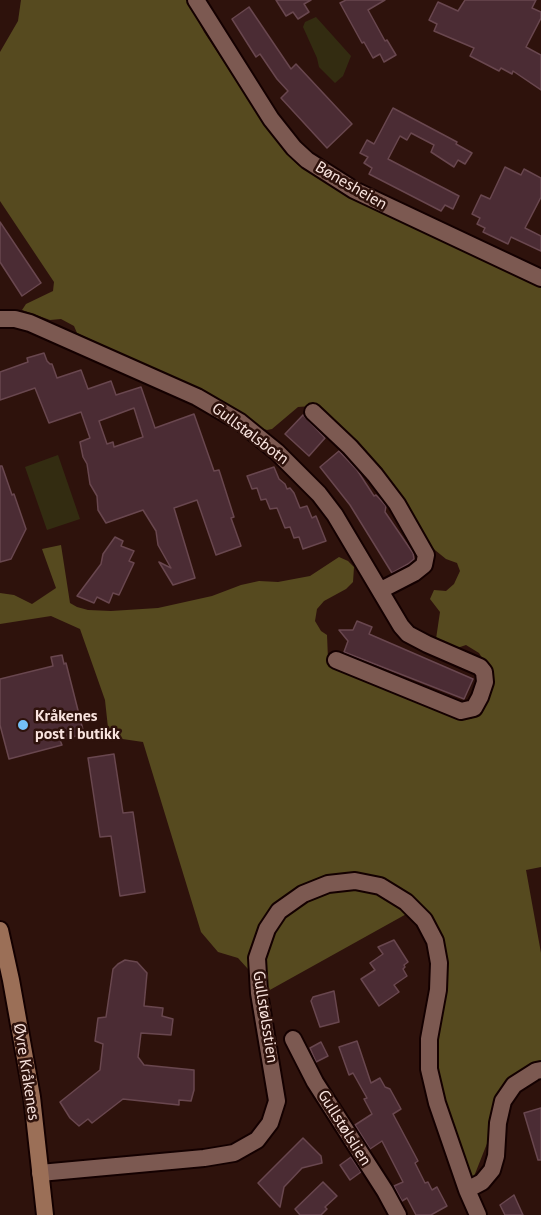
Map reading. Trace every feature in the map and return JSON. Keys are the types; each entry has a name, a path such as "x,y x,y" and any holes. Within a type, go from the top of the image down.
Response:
{"main road":[{"name":"Øvre Kråkenes","path":"0,930 30,1086 45,1215"}],"street":[{"name":"Bønesheien","path":"195,0 271,118 294,148 307,160 335,180 363,195 541,278"},
{"name":"Gullstølsbotn","path":"0,319 15,319 30,323 197,397 240,422 277,452 319,494 335,515 408,634 469,661 484,672 485,682 474,708 460,711 336,660"},
{"path":"313,412 350,447 397,504 426,555 424,565 414,573 381,590"},
{"name":"Gullstølsstien","path":"40,1173 204,1158 234,1153 257,1140 270,1123 277,1101 259,993 257,958 267,929 279,911 303,894 328,884 355,881 380,886 406,902 424,920 435,941 439,963 438,990 429,1039 429,1069 437,1103 467,1190"},
{"name":"Gullstølslien","path":"293,1039 315,1082 398,1215"},
{"path":"478,1215 467,1190 482,1182 492,1170 503,1101 514,1084 541,1070"}],"shaded area":[{"path":"21,0 188,0 204,32 256,111 285,152 298,165 343,193 541,287 541,867 526,870 541,953 541,1074 507,1093 469,1189 429,1062 448,963 419,907 268,991 238,958 218,952 201,932 143,742 109,737 105,700 80,629 51,616 0,624 0,593 14,595 32,604 56,588 42,549 61,545 70,603 88,610 111,611 158,608 212,596 259,581 278,582 310,576 339,557 354,567 353,582 346,589 324,601 317,609 315,621 321,631 327,635 330,666 462,719 471,719 480,712 488,667 479,653 466,645 457,648 436,639 440,612 430,599 434,590 446,591 454,584 460,571 457,563 446,559 430,546 311,406 298,407 272,429 267,430 258,427 195,388 77,333 74,326 61,319 50,320 22,310 26,304 53,291 54,282 0,201 0,52 18,21"},
{"path":"316,17 351,56 343,76 335,83 319,67 303,27 305,22"},
{"path":"58,455 80,519 47,530 25,467"}],"building":[{"path":"276,0 311,0 304,4 309,12 298,19 293,12 286,16"},
{"path":"346,0 385,0 368,10 385,41 387,40 396,55 384,62 380,54 373,58 340,3"},
{"path":"465,0 536,0 532,8 541,12 541,18 526,47 541,55 541,90 513,71 512,74 501,68 499,71 470,56 474,48 434,31 437,24 429,20 438,2 458,11"},
{"path":"249,7 291,69 296,64 352,124 327,148 281,98 288,91 260,54 256,57 232,19"},
{"path":"393,108 457,142 456,144 472,153 465,164 458,160 454,167 431,152 434,145 411,133 407,140 400,136 388,159 459,196 453,209 445,205 441,211 369,174 372,168 364,163 368,157 360,153 367,140 374,144"},
{"path":"505,167 521,175 524,169 541,178 541,197 525,228 541,236 541,251 511,237 508,244 483,232 485,228 477,224 480,218 472,214 481,195 490,199"},
{"path":"0,222 41,283 22,296 0,262"},
{"path":"44,353 47,361 52,364 57,378 81,370 88,389 111,381 116,395 141,387 155,428 194,414 214,471 219,470 234,517 231,518 241,546 216,555 197,500 174,508 195,578 173,585 159,562 171,568 158,545 156,531 143,510 106,523 98,510 97,496 90,484 80,442 90,438 81,412 49,423 35,388 0,400 0,372 28,362 27,358","holes":["134,408 143,437 114,447 113,442 107,444 99,421"]},
{"path":"303,415 325,438 309,456 285,434"},
{"path":"339,451 357,470 374,496 376,495 386,506 385,512 413,553 414,559 392,573 350,505 320,467"},
{"path":"0,466 2,466 12,495 14,494 26,529 11,559 0,562"},
{"path":"274,467 279,479 287,489 290,488 294,493 300,508 307,506 312,518 316,516 326,541 303,549 299,537 294,538 290,527 285,528 277,508 270,509 266,499 261,500 257,488 252,489 247,476"},
{"path":"115,537 123,541 121,546 134,551 129,561 134,563 119,595 113,593 109,603 97,597 94,603 77,596 101,564 103,554"},
{"path":"357,621 372,627 369,634 473,679 464,699 344,652 348,641 339,630 353,630"},
{"path":"62,655 84,734 60,740 62,745 9,759 0,725 0,679 53,666 51,657"},
{"path":"114,754 123,813 133,812 145,892 120,896 111,836 100,837 88,758"},
{"path":"394,940 408,962 403,969 407,976 394,985 399,992 379,1006 361,979 375,970 370,963 383,954 378,947"},
{"path":"125,960 137,962 147,973 144,1006 163,1008 162,1016 173,1019 171,1035 141,1033 138,1057 144,1065 194,1070 194,1090 191,1101 179,1100 179,1105 123,1099 92,1123 88,1119 79,1126 70,1118 60,1102 100,1070 103,1044 95,1041 98,1018 106,1017 113,969"},
{"path":"334,991 339,1022 320,1027 311,1001 313,997"},
{"path":"357,1041 371,1083 380,1078 385,1087 390,1089 401,1109 393,1114 418,1161 415,1163 425,1183 428,1182 432,1190 437,1187 447,1206 431,1215 416,1215 407,1198 402,1201 394,1186 403,1182 382,1141 370,1149 355,1125 372,1114 364,1099 367,1098 353,1073 349,1075 339,1047"},
{"path":"321,1042 328,1056 316,1062 310,1048"},
{"path":"541,1108 541,1160 538,1160 524,1113"},
{"path":"303,1138 321,1156 322,1163 302,1168 284,1187 280,1207 258,1183"},
{"path":"351,1157 361,1172 350,1180 340,1165"},
{"path":"323,1182 337,1196 325,1207 327,1209 321,1215 300,1215 295,1209"},
{"path":"514,1195 523,1215 505,1215 500,1205"}],"place":[{"name":"Kråkenes post i butikk","path":"23,725"}]}
